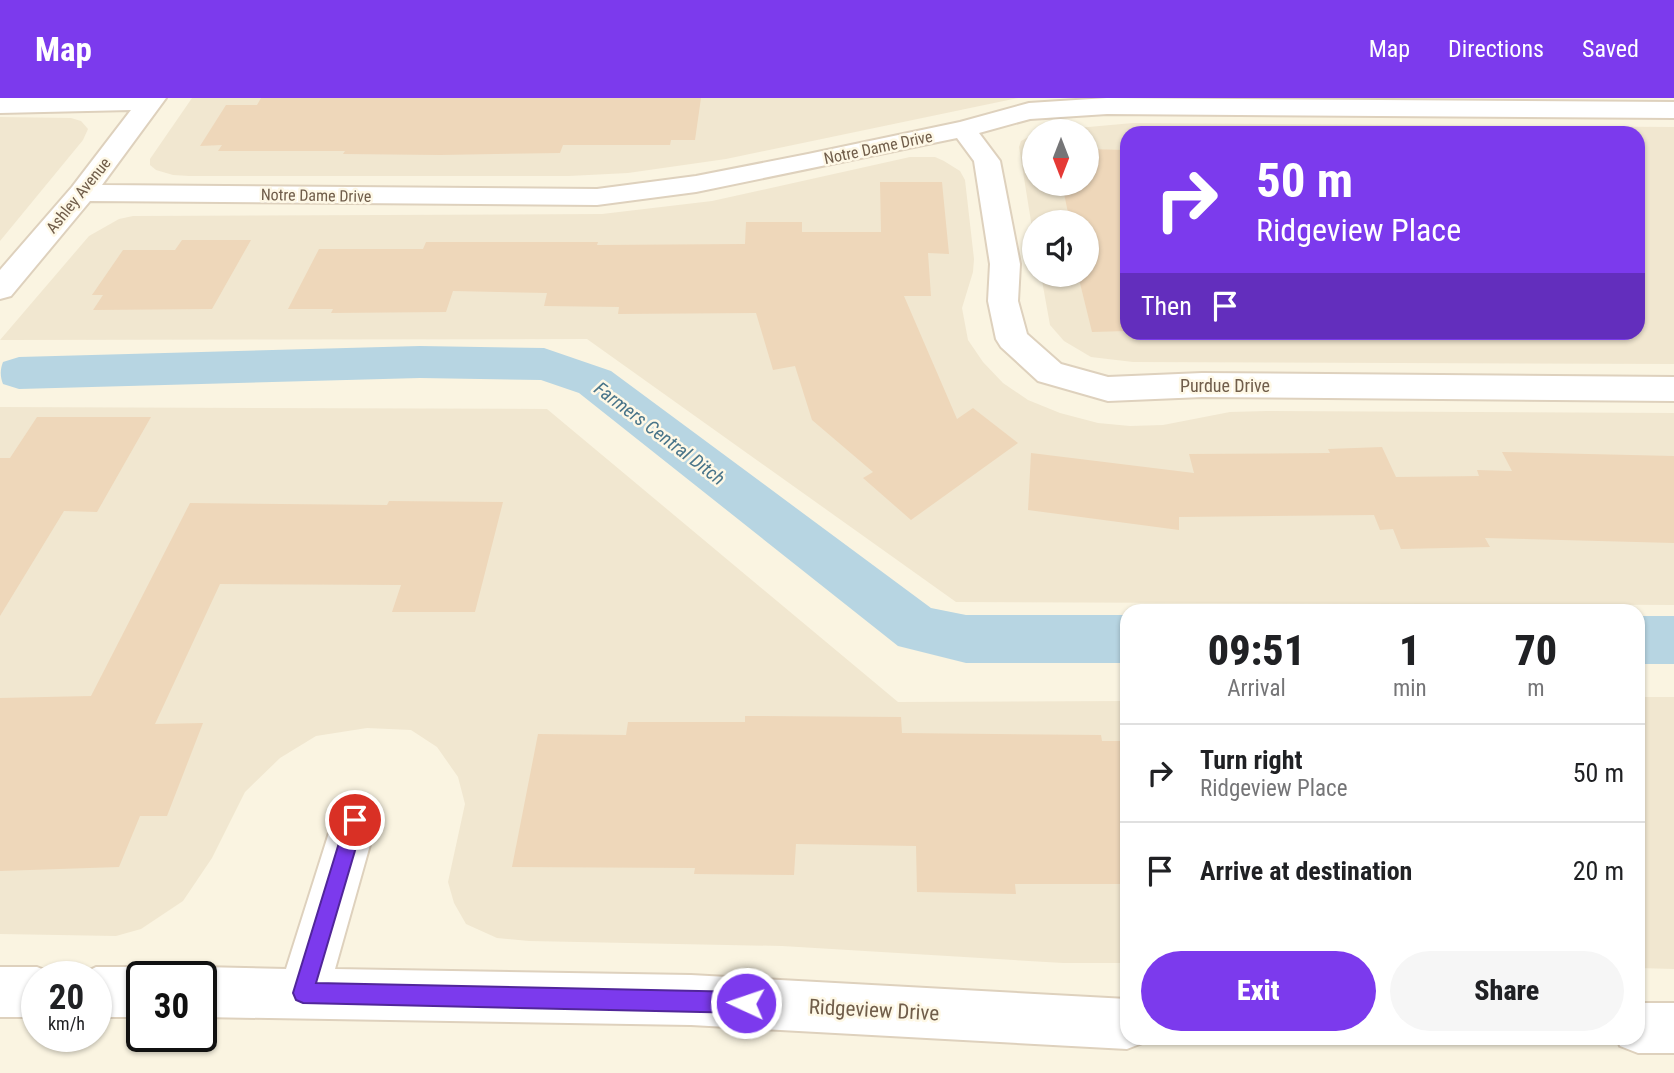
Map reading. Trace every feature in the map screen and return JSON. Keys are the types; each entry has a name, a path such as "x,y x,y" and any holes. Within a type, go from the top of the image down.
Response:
{"street":[{"path":"0,105 151,100"},
{"name":"Ashley Avenue","path":"0,289 82,193 151,100"},
{"name":"Notre Dame Drive","path":"82,193 597,197 709,181 964,129 1029,111 1107,106 1467,103 1674,110"},
{"name":"Purdue Drive","path":"964,129 987,161 1005,264 1003,301 1012,339 1050,373 1108,388 1202,385 1674,389"},
{"path":"303,993 355,820"},
{"path":"0,992 21,992"},
{"name":"Ridgeview Drive","path":"217,992 691,1000 1120,1024"},
{"path":"1645,1028 1674,1028"}],"shaded area":[{"path":"192,98 1018,98 726,159 628,173 569,176 189,176 156,170 150,165 150,159"},
{"path":"0,117 71,118 81,121 88,129 83,140 0,241"},
{"path":"1133,123 1539,126 1120,126 1120,340 1645,340 1645,127 1674,127 1674,364 1133,362 1091,357 1064,341 1050,325 1043,287 1099,287 1099,210 1029,210 1027,196 1099,196 1099,126"},
{"path":"1022,140 1022,166 1019,147"},
{"path":"910,157 935,157 944,161 960,171 965,180 974,259 973,272 962,308 968,340 983,362 1003,383 1028,400 1060,413 1098,423 1163,425 1230,412 1267,411 1674,413 1674,605 956,602 587,339 0,340 89,236 119,219 133,216 602,214 712,201"},
{"path":"0,407 547,409 898,702 1120,701 1120,963 1063,963 782,946 529,941 497,938 466,924 454,903 448,882 465,804 458,777 437,747 411,730 367,728 316,736 280,758 245,792 212,858 183,901 141,929 116,936 0,934"},
{"path":"1645,697 1674,697 1674,969 1645,968"}],"building":[{"path":"261,98 701,98 695,140 671,140 670,145 563,145 560,153 440,155 343,154 345,151 218,151 222,145 200,146 226,105 257,105"},
{"path":"1099,149 1120,150 1120,331 1092,332 1081,287 1099,287 1099,210 1067,210 1065,196 1099,196"},
{"path":"880,182 942,182 949,254 928,253 931,296 904,296 957,419 973,408 1018,443 911,520 863,478 873,472 812,420 795,366 773,370 756,313 618,314 619,307 544,306 547,293 453,291 446,312 331,313 333,309 288,309 319,249 423,249 426,242 745,244 746,222 802,222 802,232 881,232"},
{"path":"182,240 251,240 212,309 93,310 103,295 92,295 123,250 175,250"},
{"path":"37,417 151,417 97,512 64,511 0,616 0,458 10,458"},
{"path":"1382,447 1396,477 1479,476 1477,470 1512,471 1502,452 1674,456 1674,543 1485,538 1490,547 1401,549 1393,529 1380,530 1374,515 1179,517 1179,530 1028,510 1031,453 1194,473 1189,454 1330,453 1328,449"},
{"path":"389,501 503,502 475,612 392,612 401,585 220,584 155,724 203,723 167,816 140,816 119,867 0,871 0,698 91,696 190,503 387,505"},
{"path":"745,716 901,717 902,733 1101,735 1102,741 1120,741 1120,884 1015,884 1016,894 917,892 916,846 796,844 794,875 694,874 695,868 512,867 538,734 626,735 628,722 745,722"}],"waterway":[{"name":"Farmers Central Ditch","path":"19,373 420,362 544,364 595,382 917,629 966,639 1120,639"},
{"name":"Farmers Central Ditch","path":"1645,640 1674,640"}],"route":[{"path":"355,820 303,993 746,1003"}]}
